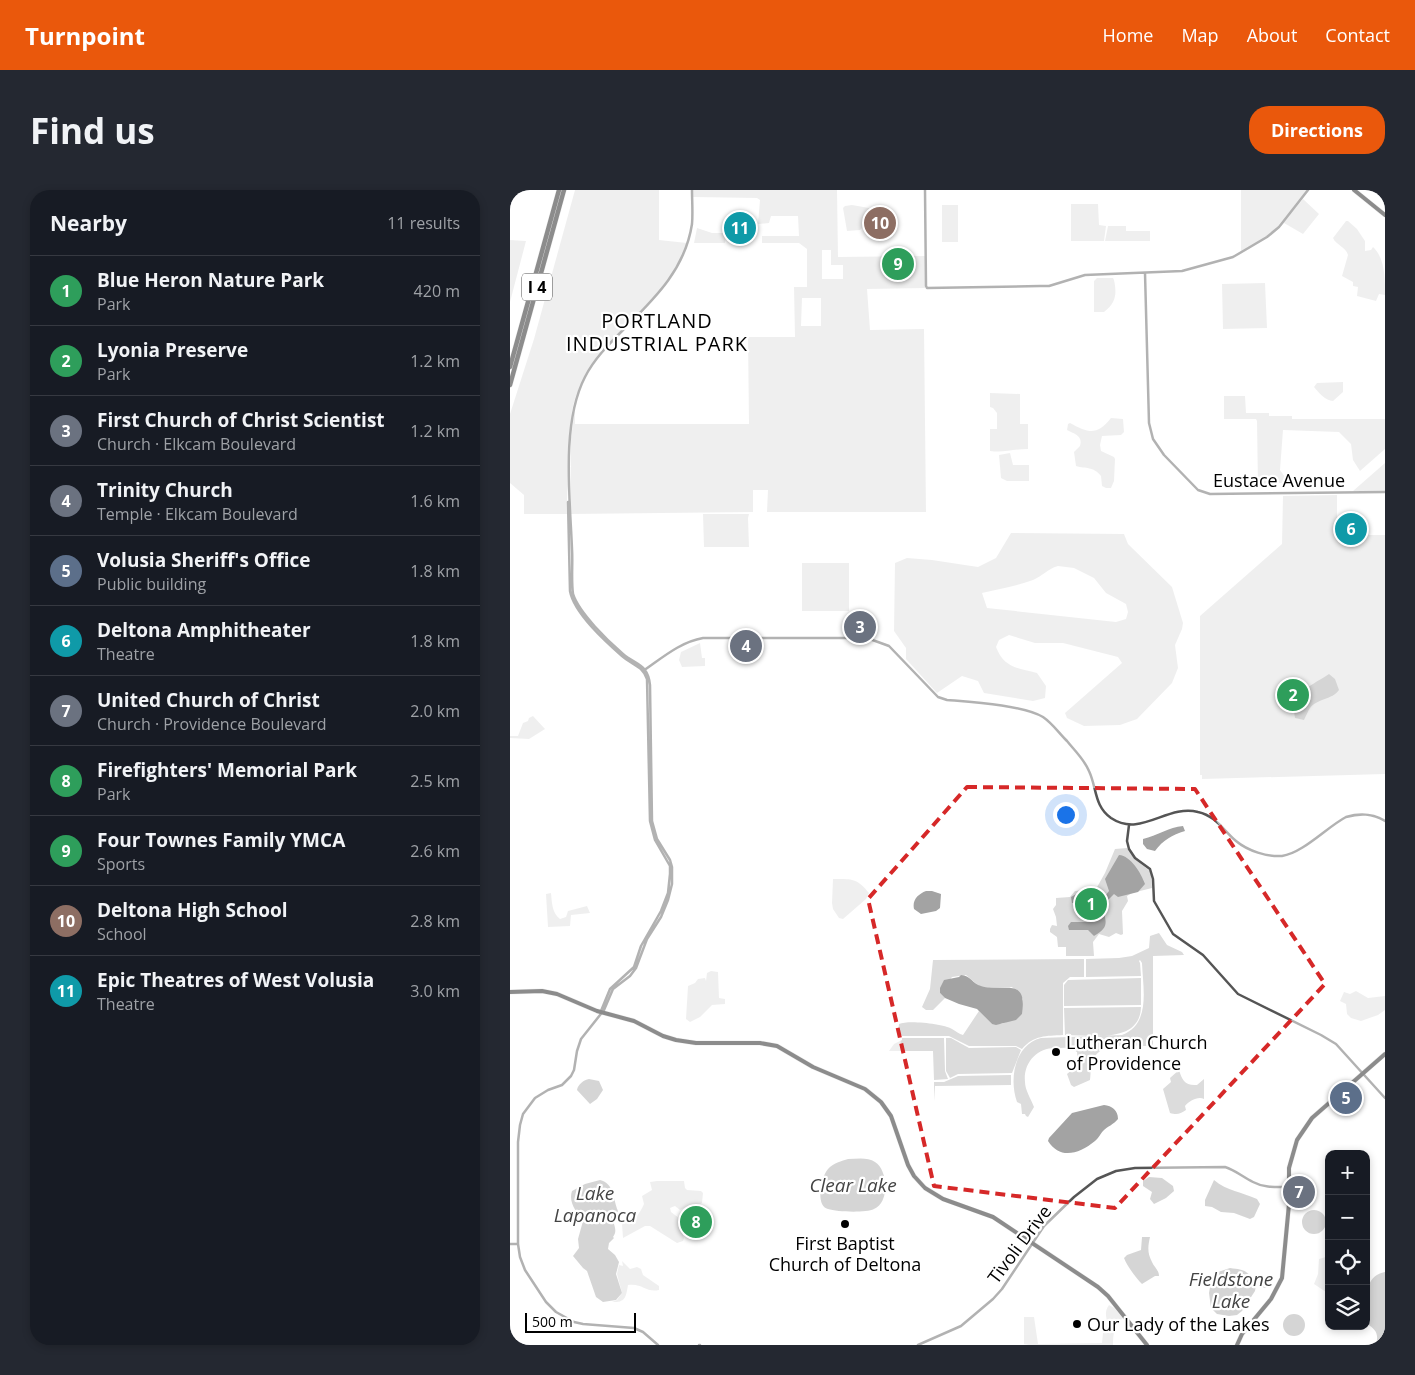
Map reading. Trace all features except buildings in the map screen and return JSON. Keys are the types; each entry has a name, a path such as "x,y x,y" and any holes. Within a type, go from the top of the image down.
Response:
{"highway":[{"name":"I 4","path":"510,367 559,190"},
{"name":"I 4","path":"510,385 564,190"}],"main road":[{"path":"1354,190 1385,213"},
{"path":"1358,190 1385,213"},
{"path":"510,992 542,991 557,994 601,1012 629,1020 676,1040 696,1043 760,1043 777,1046 813,1066 865,1089 886,1109 896,1128 908,1166 925,1188 943,1199 993,1217 1105,1292 1147,1345"},
{"path":"1236,1345 1240,1333 1268,1299 1277,1282 1282,1261 1290,1158 1302,1132 1312,1118 1385,1054"}],"street":[{"path":"658,1345 644,1332 634,1328 574,1322 556,1312 546,1302 525,1270 520,1257 518,1244 518,1142 523,1114 535,1098 548,1090 562,1085 571,1076 574,1070 578,1045 601,1012 606,996 612,987 634,967 643,941 664,903 670,878 668,862 655,840 650,821 648,687 644,671 621,656 581,614 573,601 570,587 568,508 572,420 576,397 598,357 654,299 672,276 681,259 690,233 692,190"},
{"path":"925,190 926,288 1049,286 1085,275 1182,272 1242,253 1267,237 1279,227 1308,190"},
{"name":"Eustace Avenue","path":"1145,273 1149,423 1158,446 1195,486 1202,492 1210,494 1385,492"},
{"path":"644,671 679,646 703,638 857,636 876,640 889,646 938,697 947,700 1026,710 1044,718 1083,760 1092,777 1096,796 1101,807 1119,822 1129,825 1146,824 1174,812 1195,811 1215,820 1237,842 1255,852 1282,856 1294,852 1346,817 1355,814 1369,814 1385,821"},
{"path":"1129,825 1127,841 1129,849 1135,858 1150,870 1153,879 1154,902 1175,936 1200,952 1238,994 1329,1039 1385,1098"},
{"name":"Tivoli Drive","path":"918,1345 961,1326 983,1308 1002,1289 1049,1221 1090,1184 1116,1171 1135,1168 1225,1167 1261,1185 1288,1187"},
{"path":"510,1244 518,1244"}],"highlighted area":[{"path":"967,787 1195,789 1325,984 1115,1208 934,1186 868,899"}],"shaded area":[{"path":"575,190 659,190 659,240 687,243 683,255 671,276 602,352 580,385 571,417 567,514 524,514 524,495 510,483 510,414 534,339"},
{"path":"693,190 837,190 838,257 925,256 925,288 867,289 870,330 924,329 926,512 767,512 768,490 753,490 753,512 571,514 571,438 575,407 575,424 749,424 748,337 795,337 794,287 807,287 807,249 799,243 762,243 762,236 799,236 798,216 771,216 769,223 758,224 760,200 757,198 693,197","holes":["822,250 831,250 831,265 843,265 843,279 822,279","802,298 821,298 821,326 801,326"]},
{"path":"1241,190 1307,190 1278,226 1266,237 1241,251"},
{"path":"1303,199 1319,214 1303,234 1284,223 1268,238 1279,227"},
{"path":"1071,204 1098,204 1099,225 1106,226 1104,241 1071,241"},
{"path":"852,205 869,208 868,222 860,230 847,231 843,208"},
{"path":"942,205 958,205 958,242 942,242"},
{"path":"1346,221 1357,229 1365,241 1365,251 1371,250 1373,247 1380,257 1384,275 1385,295 1379,294 1376,301 1357,296 1358,287 1353,286 1353,282 1342,276 1348,255 1333,238"},
{"path":"1108,226 1126,226 1126,231 1150,231 1150,241 1105,241"},
{"path":"697,228 712,233 726,233 725,243 694,243"},
{"path":"510,240 526,241 510,302"},
{"path":"1097,278 1113,278 1114,280 1115,298 1104,312 1094,312 1094,281"},
{"path":"1265,283 1267,328 1223,329 1222,284"},
{"path":"1343,382 1343,392 1333,401 1325,398 1314,387 1317,383"},
{"path":"990,393 1020,394 1020,424 1028,424 1028,449 1000,452 990,451 990,429 997,429 997,413 990,407"},
{"path":"1224,396 1245,396 1246,413 1292,416 1292,419 1385,419 1385,449 1360,471 1353,460 1351,444 1339,432 1283,430 1280,470 1289,483 1258,488 1257,421 1256,419 1224,419"},
{"path":"1111,418 1123,419 1124,432 1121,435 1102,436 1101,451 1115,459 1114,481 1111,488 1106,488 1102,486 1101,476 1095,471 1076,466 1074,452 1081,443 1078,436 1067,430 1070,423 1088,431 1097,430 1102,428"},
{"path":"1010,453 1013,465 1029,465 1029,481 1007,481 1001,478 999,455"},
{"path":"1385,463 1385,491 1353,491"},
{"path":"1337,495 1337,535 1385,535 1385,774 1202,779 1202,775 1200,775 1200,616 1282,544 1283,496"},
{"path":"703,514 749,514 749,547 704,547"},
{"path":"1011,533 1124,534 1128,544 1172,587 1183,623 1175,645 1178,668 1172,683 1137,719 1120,725 1084,726 1067,718 1065,713 1122,663 1118,657 1063,643 1035,643 1009,635 999,640 996,647 999,654 1012,666 1037,673 1046,686 1045,698 1033,701 984,693 978,681 962,676 937,693 906,659 906,648 894,631 895,563 907,558 978,567 996,558","holes":["1058,566 1074,568 1094,578 1106,593 1126,604 1128,612 1126,619 1116,622 987,608 982,593 1033,580"]},
{"path":"802,563 849,563 849,611 802,611"},
{"path":"700,643 702,658 705,658 705,666 682,667 679,660 681,652"},
{"path":"533,716 545,729 529,739 510,738 510,736 518,736 523,723"},
{"path":"1127,848 1135,859 1151,872 1152,888 1127,896 1128,901 1122,911 1123,934 1116,933 1109,937 1099,934 1093,942 1094,956 1066,956 1066,947 1058,947 1057,937 1050,932 1052,925 1057,926 1053,909 1056,905 1056,898 1070,897 1075,891 1096,889 1115,849"},
{"path":"833,879 854,880 861,884 869,893 866,899 843,919 839,918 833,909"},
{"path":"551,893 554,911 560,919 566,917 568,911 587,906 590,913 571,915 570,926 548,927 546,894"},
{"path":"1159,933 1167,945 1182,952 1184,955 1153,956 1153,1046 1120,1046 1103,1050 1093,1060 1090,1080 1074,1087 1071,1085 1067,1074 1078,1065 1077,1052 1066,1048 1042,1051 1032,1058 1026,1069 1025,1085 1034,1107 1028,1117 1022,1114 1021,1104 1017,1102 1015,1093 1014,1074 1019,1056 1032,1042 1041,1038 1122,1035 1131,1030 1141,1014 1144,994 1142,963 1140,960 1141,976 1086,977 1086,959 1132,956 1149,948 1150,936"},
{"path":"1084,959 1084,977 1070,977 1063,983 1063,1035 1046,1036 1036,1039 1022,1049 1016,1046 969,1046 949,1036 902,1036 898,1031 899,1024 918,1023 948,1027 963,1035 979,1011 992,1024 1002,1024 1022,1014 1023,999 1012,987 989,988 979,986 966,975 952,977 940,993 945,998 933,1010 926,1010 922,1007 930,989 933,960"},
{"path":"711,971 718,972 719,998 725,999 725,1004 712,1005 700,1017 690,1022 686,1019 688,986 695,983 698,979 705,978 706,981 707,973"},
{"path":"1141,978 1141,1005 1064,1006 1064,985 1068,980"},
{"path":"1356,991 1368,998 1385,996 1385,1010 1378,1015 1361,1021 1351,1018 1347,1014 1346,1004 1340,1001 1344,992 1350,994"},
{"path":"1141,1007 1139,1019 1132,1027 1123,1032 1100,1036 1065,1035 1064,1008"},
{"path":"902,1038 944,1038 945,1071 948,1079 934,1080 933,1051 889,1051"},
{"path":"946,1038 951,1038 969,1048 1016,1047 1021,1050 1012,1073 958,1074 950,1078 946,1071"},
{"path":"1179,1070 1187,1083 1197,1085 1204,1079 1204,1099 1199,1098 1191,1101 1185,1106 1186,1110 1175,1114 1170,1113 1163,1089 1171,1082 1170,1078"},
{"path":"1011,1075 1011,1085 935,1086 934,1101 934,1082 944,1082 958,1076"},
{"path":"684,1181 687,1190 701,1191 703,1193 702,1203 700,1204 688,1206 680,1210 675,1206 670,1208 671,1212 679,1218 683,1241 677,1243 650,1226 645,1226 623,1238 622,1224 630,1222 638,1215 644,1204 642,1196 652,1190 650,1182"},
{"path":"689,1209 694,1212 704,1211 703,1221 698,1234 685,1216 686,1211"},
{"path":"1325,1257 1325,1291 1314,1284 1318,1274 1319,1259"},
{"path":"622,1261 630,1269 637,1267 641,1269 643,1275 659,1286 659,1290 655,1291 637,1285 628,1285 623,1300 612,1302 617,1300 622,1293 617,1274 619,1265 623,1266"},
{"path":"1109,1305 1116,1309 1123,1318 1116,1327 1113,1345 1023,1345 1029,1344 1024,1344 1024,1317 1034,1317 1038,1344 1102,1343 1103,1333 1110,1333 1106,1315"}],"water":[{"path":"1329,674 1335,679 1339,690 1333,696 1313,705 1304,720 1295,718 1294,709 1299,696 1303,691"},
{"path":"1183,826 1185,831 1168,838 1155,851 1147,849 1143,844 1143,839"},
{"path":"1119,855 1128,858 1138,870 1145,884 1138,892 1118,897 1114,894 1103,905 1105,926 1094,936 1088,930 1069,930 1068,926 1071,922 1094,922 1097,917 1097,905 1092,903 1072,903 1071,897 1082,891 1092,891 1094,896 1101,901 1109,891 1105,879"},
{"path":"926,891 941,894 940,908 936,911 921,914 914,909 914,903 920,894"},
{"path":"961,975 967,976 981,986 1017,990 1021,994 1023,1002 1022,1014 1016,1020 996,1025 992,1024 977,1009 945,998 940,993 944,980"},
{"path":"585,1080 599,1081 603,1090 597,1099 590,1104 577,1090"},
{"path":"1104,1105 1114,1109 1118,1119 1089,1146 1076,1152 1064,1153 1058,1151 1048,1141 1072,1113"},
{"name":"Clear Lake","path":"848,1159 872,1160 883,1172 885,1193 883,1200 874,1209 858,1212 838,1211 824,1207 820,1197 821,1184 825,1173 832,1165"},
{"path":"1149,1177 1162,1178 1173,1186 1174,1191 1166,1198 1154,1204 1150,1199 1152,1192 1143,1186 1143,1181"},
{"name":"Lake Lapanoca","path":"600,1180 611,1188 618,1211 613,1221 615,1229 614,1238 609,1243 608,1249 619,1262 616,1274 622,1293 616,1300 603,1302 596,1297 587,1271 573,1256 579,1248 578,1239 583,1221 571,1199 572,1191 585,1184"},
{"path":"1214,1180 1229,1189 1257,1199 1260,1204 1254,1217 1250,1219 1205,1206 1205,1200"},
{"path":"1309,1211 1319,1211 1325,1217 1325,1227 1319,1233 1309,1233 1303,1227 1303,1217"},
{"path":"1142,1237 1150,1237 1148,1246 1149,1256 1159,1276 1155,1276 1142,1284 1127,1265 1124,1258 1141,1250"},
{"name":"Fieldstone Lake","path":"1230,1268 1244,1271 1255,1281 1270,1281 1270,1287 1265,1288 1256,1285 1255,1291 1242,1311 1237,1315 1229,1316 1217,1314 1211,1308 1209,1293 1218,1272"},
{"path":"1385,1272 1385,1345 1376,1345 1376,1332 1370,1326 1370,1283 1378,1275"},
{"path":"1294,1314 1302,1317 1305,1325 1302,1333 1294,1336 1286,1333 1283,1325 1286,1317"}],"place":[{"name":"Deltona High School","path":"880,223"},
{"name":"Epic Theatres of West Volusia","path":"740,228"},
{"name":"Four Townes Family YMCA","path":"898,264"},
{"name":"Deltona Amphitheater","path":"1351,529"},
{"name":"First Church of Christ Scientist","path":"860,627"},
{"name":"Trinity Church","path":"746,646"},
{"name":"Lyonia Preserve","path":"1293,695"},
{"name":"Blue Heron Nature Park","path":"1091,904"},
{"name":"Lutheran Church of Providence","path":"1056,1052"},
{"name":"Volusia Sheriff's Office","path":"1346,1098"},
{"name":"United Church of Christ","path":"1299,1192"},
{"name":"Firefighters' Memorial Park","path":"696,1222"},
{"name":"First Baptist Church of Deltona","path":"845,1224"},
{"name":"Our Lady of the Lakes","path":"1077,1324"}],"district":[{"name":"PORTLAND INDUSTRIAL PARK","path":"657,332"}]}
